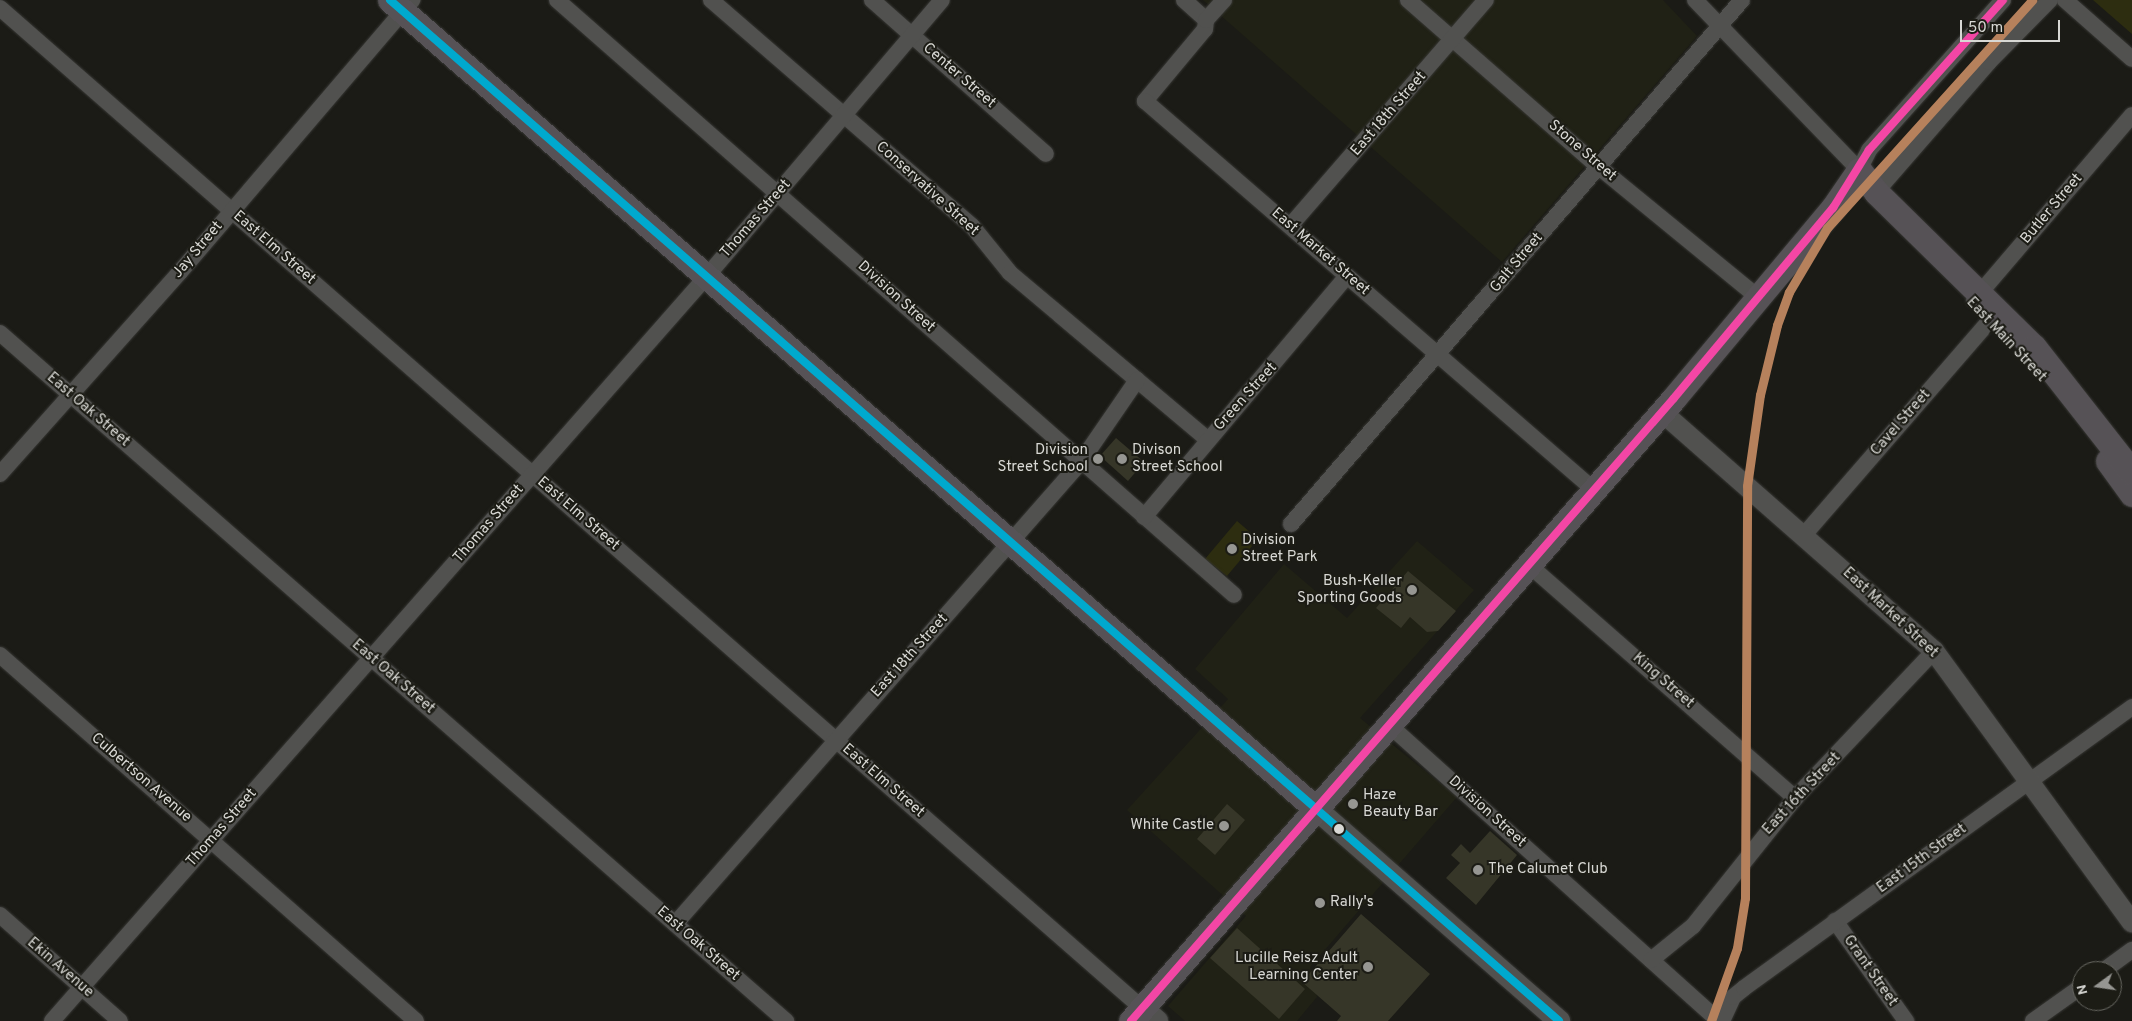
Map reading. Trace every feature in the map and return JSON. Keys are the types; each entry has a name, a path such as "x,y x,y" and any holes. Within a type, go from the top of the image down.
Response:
{"main road":[{"path":"402,4 707,276 1559,1021"},
{"name":"East Main Street","path":"1859,170 1876,192 1993,316 2061,378 2129,474"},
{"path":"1143,1017 1315,808 1529,565 1759,298 1833,208 1859,170"}],"street":[{"name":"Division Street","path":"557,0 779,192 1080,463 1234,595"},
{"name":"Conservative Street","path":"711,0 972,226 1002,266 1208,440"},
{"name":"Center Street","path":"872,0 1046,154"},
{"name":"Thomas Street","path":"52,1021 213,841 707,276 942,0"},
{"path":"1184,0 1206,20 1224,0"},
{"name":"Stone Street","path":"1408,0 1599,167 1759,298"},
{"name":"East 18th Street","path":"1290,226 1486,0"},
{"path":"1695,0 1859,170 1869,150 2003,0"},
{"name":"Galt Street","path":"1291,524 1439,355 1742,0"},
{"path":"1876,192 1989,62 2050,0"},
{"path":"2065,0 2132,59"},
{"name":"Jay Street","path":"0,474 71,396 231,211 402,4"},
{"name":"East Elm Street","path":"0,8 835,739 1143,1017"},
{"name":"East Market Street","path":"1206,20 1197,40 1146,101 1593,489"},
{"name":"Butler Street","path":"1976,298 2132,115"},
{"name":"Green Street","path":"1144,517 1347,276"},
{"name":"Cavel Street","path":"1804,535 1993,316"},
{"name":"East Oak Street","path":"0,333 786,1021"},
{"name":"East 18th Street","path":"675,924 835,739 1012,543 1080,463 1136,380"},
{"name":"East Market Street","path":"1662,412 1934,650 2132,923"},
{"name":"King Street","path":"1529,565 1795,798"},
{"name":"East 16th Street","path":"1651,960 1693,926 1795,798 1934,650"},
{"name":"Culbertson Avenue","path":"0,655 416,1021"},
{"name":"East 15th Street","path":"1721,1021 1739,992 2132,707"},
{"name":"Division Street","path":"1388,724 1721,1021"},
{"name":"Ekin Avenue","path":"0,916 120,1021"},
{"name":"Grant Street","path":"1835,921 1906,1021"},
{"path":"2117,961 2132,950"},
{"path":"2033,1021 2072,993"}],"shaded area":[{"path":"1203,0 1663,0 1697,36 1502,262"},
{"path":"2093,0 2132,0 2132,34"},
{"name":"Division Street Park","path":"1237,521 1258,539 1227,576 1205,559"},
{"path":"1417,541 1474,590 1360,718 1457,797 1310,967 1317,997 1297,1021 1185,1021 1168,1006 1246,916 1127,810 1228,699 1195,669 1284,564 1347,618"}],"building":[{"name":"Divison Street School","path":"1116,438 1144,462 1128,481 1100,456"},
{"name":"Bush-Keller Sporting Goods","path":"1408,571 1456,611 1438,631 1427,632 1410,617 1401,628 1376,608"},
{"name":"White Castle","path":"1227,804 1245,820 1215,855 1197,839"},
{"name":"The Calumet Club","path":"1490,831 1517,855 1476,905 1446,878 1460,863 1451,855 1461,844 1470,853"},
{"name":"Lucille Reisz Adult Learning Center","path":"1361,914 1430,974 1388,1021 1337,1021 1341,1016 1302,982"},
{"path":"1237,928 1305,989 1279,1019 1210,958"}],"transit line":[{"path":"390,0 1559,1021"},
{"path":"1131,1021 1674,398 1833,208 1869,150 2003,0"},
{"path":"1711,1021 1737,948 1745,898 1747,486 1760,395 1777,325 1789,292 1827,228 2032,0"}],"place":[{"name":"Division Street School","path":"1098,459"},
{"name":"Divison Street School","path":"1122,459"},
{"name":"Division Street Park","path":"1232,549"},
{"name":"Bush-Keller Sporting Goods","path":"1412,590"},
{"name":"Haze Beauty Bar","path":"1353,804"},
{"name":"White Castle","path":"1224,826"},
{"name":"The Calumet Club","path":"1478,870"},
{"name":"Rally's","path":"1320,903"},
{"name":"Lucille Reisz Adult Learning Center","path":"1368,967"}]}
